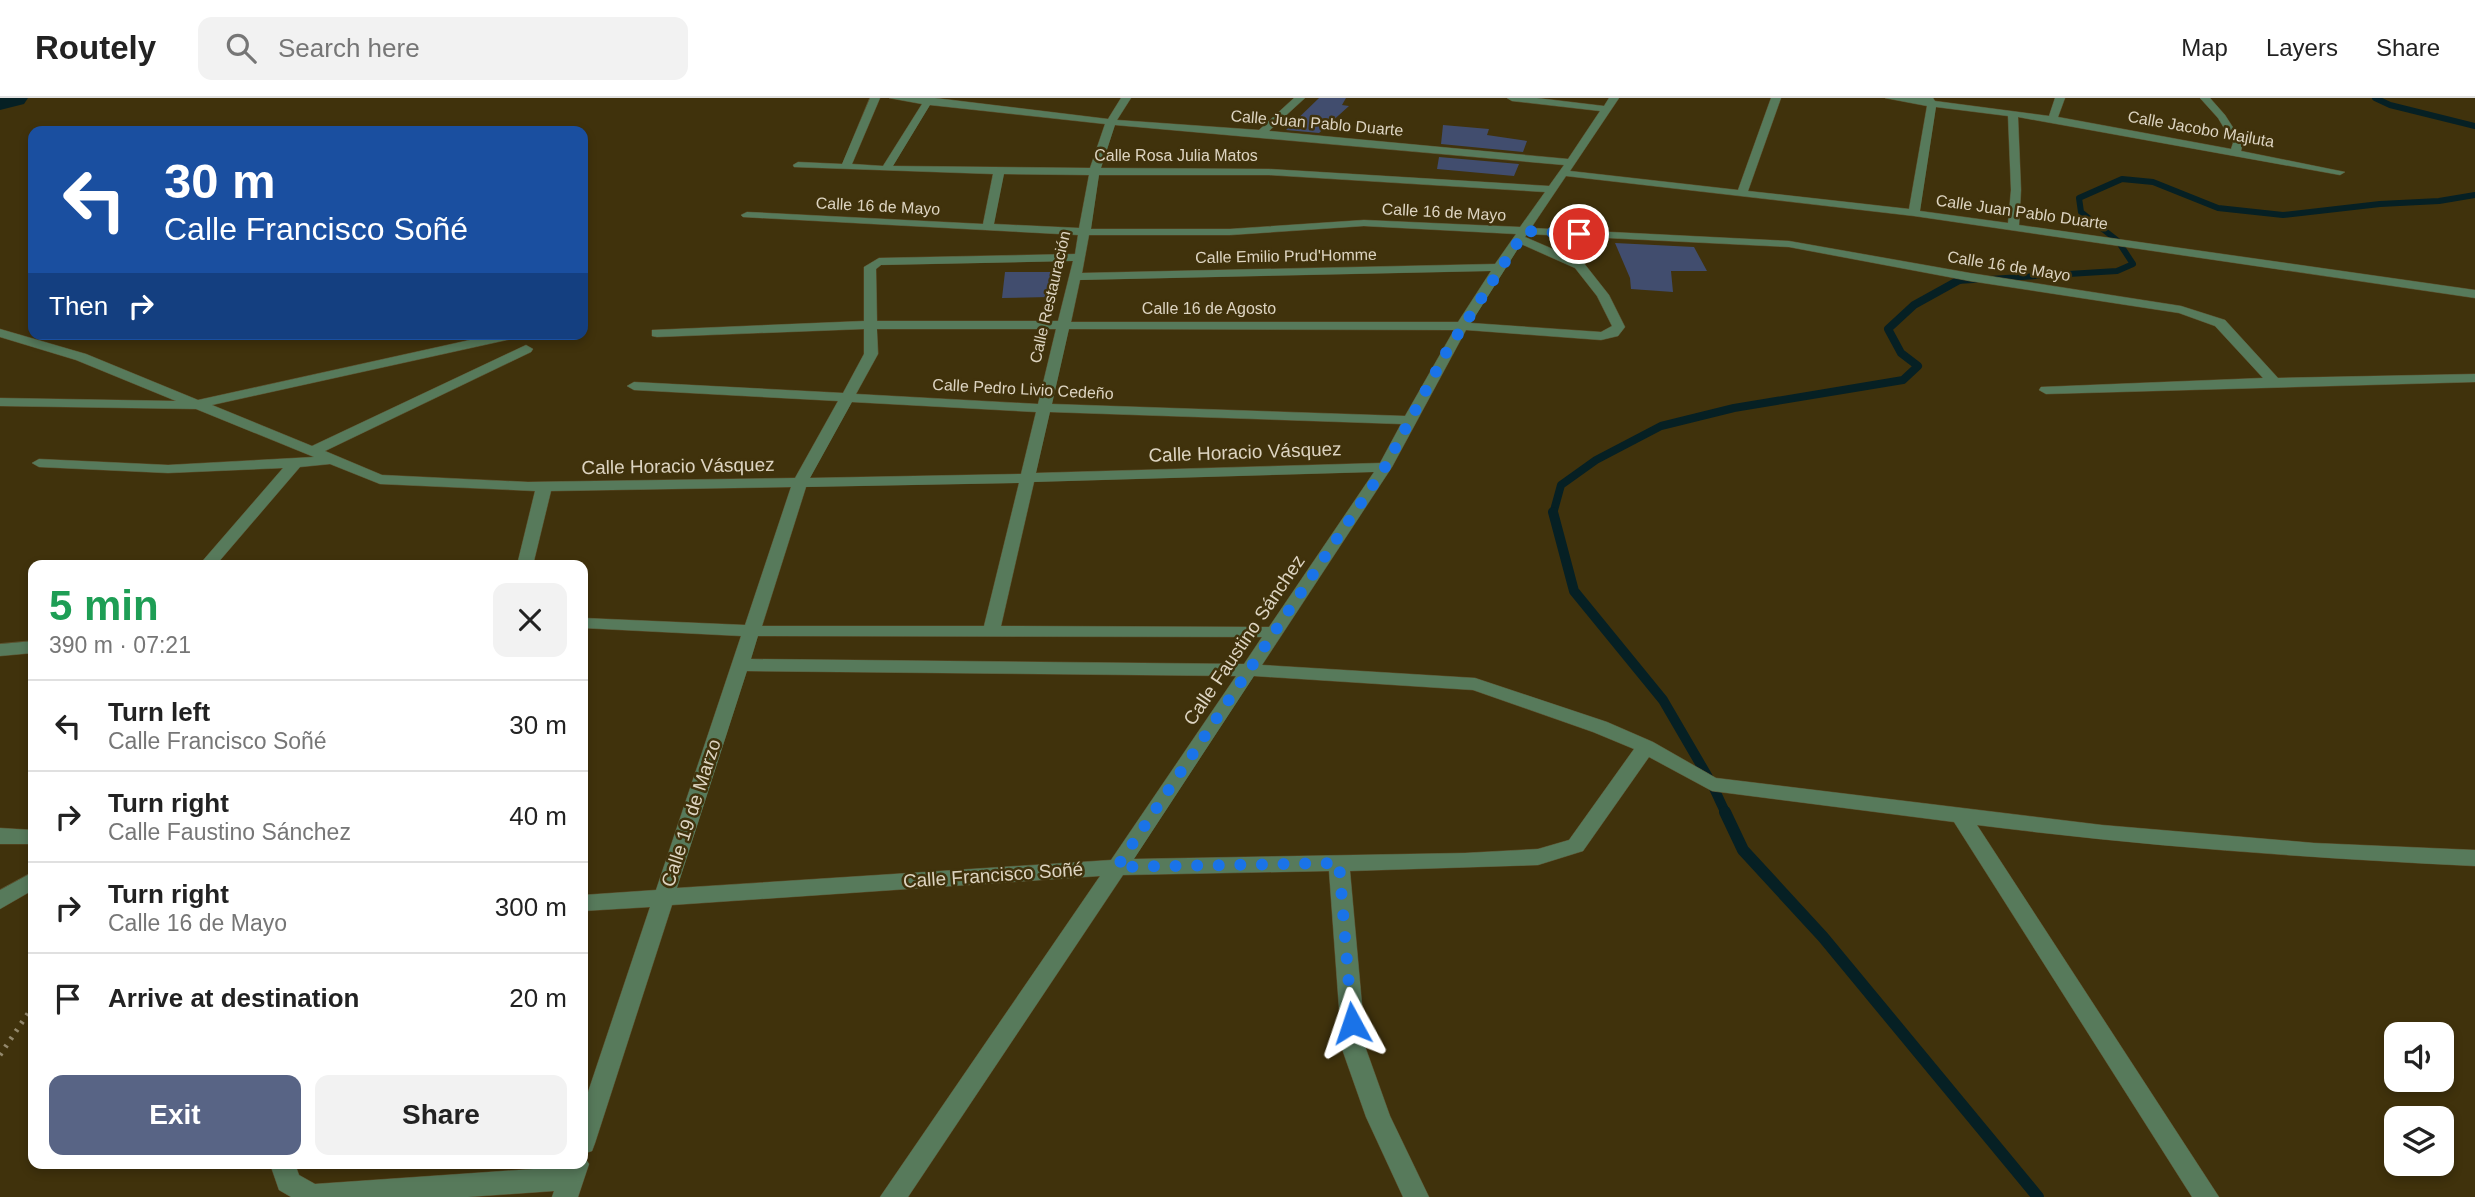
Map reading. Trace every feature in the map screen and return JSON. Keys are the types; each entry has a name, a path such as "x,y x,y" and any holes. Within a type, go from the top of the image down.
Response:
{"street":[{"path":"846,167 875,98"},
{"name":"Calle Juan Pablo Duarte","path":"894,98 929,99 1111,122 1261,133 1567,168 1742,193 2013,226 2475,294"},
{"name":"Calle Restauración","path":"991,632 1080,257 1095,170 1111,122 1126,98"},
{"path":"1261,133 1300,98"},
{"path":"1512,98 1611,104"},
{"path":"1742,193 1776,98"},
{"name":"Calle Jacobo Majluta","path":"1890,98 1930,101 2053,119 2340,172"},
{"path":"2053,119 2060,98"},
{"path":"2205,98 2222,117 2238,143 2236,151"},
{"path":"886,169 929,99"},
{"path":"1914,213 1930,101"},
{"name":"Calle Faustino Sánchez","path":"893,1197 1385,467 1447,351 1499,267 1611,104"},
{"path":"2013,113 2016,190 2013,226"},
{"name":"Calle Rosa Julia Matos","path":"798,165 999,171 1269,172 1553,189"},
{"path":"988,227 999,171"},
{"name":"Calle 16 de Mayo","path":"747,215 1083,232 1230,232 1364,223 1522,235 1789,244 1970,277 2181,310 2220,323 2274,382"},
{"name":"Calle 16 de Agosto","path":"657,333 872,325 1463,326 1601,336 1613,333 1619,327 1603,295 1579,265 1522,235"},
{"name":"Calle 19 de Marzo","path":"588,1128 800,483 871,354 870,267 878,262 1080,257"},
{"name":"Calle Emilio Prud'Homme","path":"1074,277 1499,267"},
{"name":"Calle Horacio Vásquez","path":"0,333 81,357 380,479 544,487 1027,478 1385,467"},
{"path":"0,402 194,405 489,340"},
{"path":"312,452 526,349"},
{"path":"2046,390 2475,378"},
{"name":"Calle Pedro Livio Cedeño","path":"634,386 1043,408 1410,420"},
{"path":"39,463 168,469 332,460"},
{"path":"211,560 296,462"},
{"path":"526,560 544,487"},
{"path":"588,623 751,631 1274,632"},
{"path":"0,650 28,647"},
{"path":"740,665 1249,670 1475,684 1600,727 1646,747 1712,784 2102,833 2314,852 2475,858"},
{"name":"Calle Francisco Soñé","path":"588,904 1117,867 1538,857 1576,846 1646,747"},
{"path":"1959,813 2206,1197"},
{"path":"0,836 28,837"},
{"path":"1339,863 1354,1049 1378,1117 1416,1197"},
{"path":"0,901 28,883"},
{"path":"284,1169 288,1182 313,1196 571,1180"}],"path":[{"path":"0,1055 28,1013"}],"building":[{"path":"1319,98 1346,98 1342,105 1349,106 1319,133 1286,130"},
{"path":"1443,125 1489,129 1487,135 1527,141 1523,152 1441,144"},
{"path":"1439,157 1519,164 1514,176 1437,169"},
{"path":"1615,243 1694,247 1707,271 1671,271 1673,292 1631,289 1630,278"},
{"path":"1005,272 1052,272 1049,297 1002,298"}],"waterway":[{"path":"0,101 13,98"},
{"path":"2375,98 2390,105 2475,126"},
{"path":"1957,281 2117,271 2133,264 2118,241 2081,212 2079,198 2122,179 2153,182 2218,208 2283,215 2380,204 2439,201 2475,195"},
{"path":"1957,281 1961,279"},
{"path":"1553,513 1561,485 1596,460 1661,426 1734,408 1903,380 1918,366 1901,353 1888,329 1914,305 1957,281"},
{"path":"1553,513 1574,591 1663,700 1712,784 1726,814"},
{"path":"1725,812 1743,850 1823,937 2038,1197"}],"route":[{"path":"1352,1023 1339,863 1117,867 1385,467 1447,351 1499,267 1525,231 1579,234"}]}
